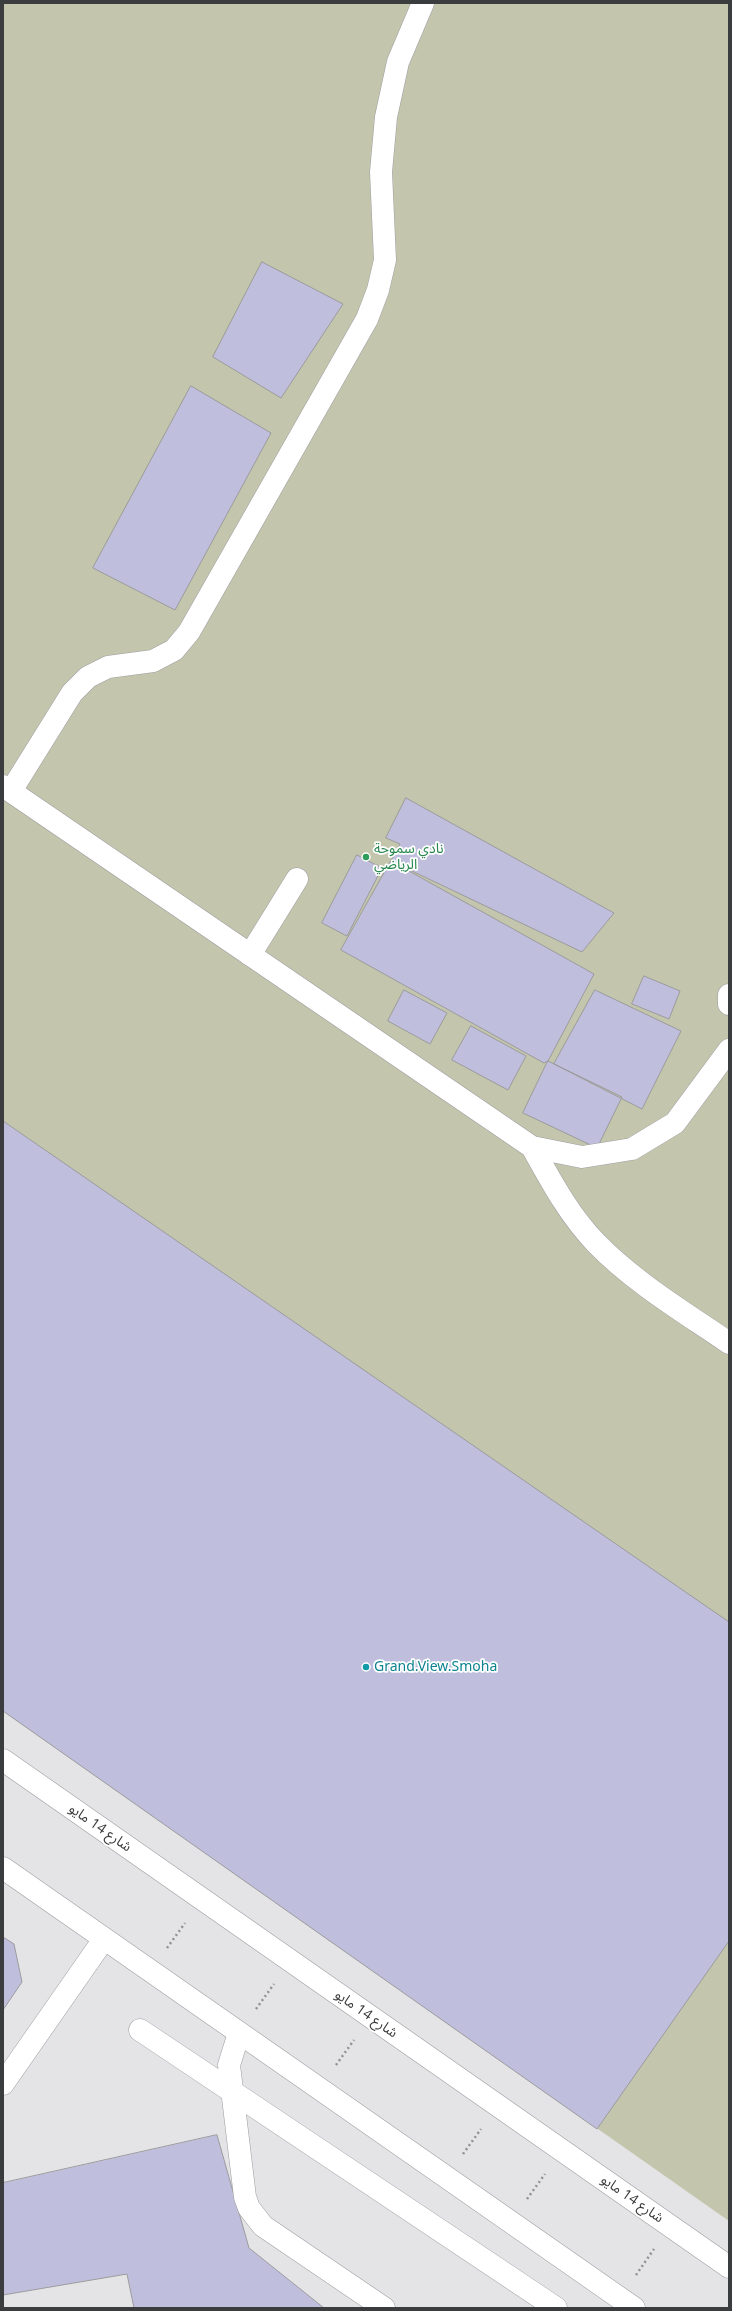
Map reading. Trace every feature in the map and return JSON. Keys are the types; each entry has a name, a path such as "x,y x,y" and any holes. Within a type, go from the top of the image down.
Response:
{"main road":[{"path":"423,3 398,62 386,117 381,172 385,260 378,290 367,320 189,632 174,650 153,661 108,667 88,677 72,693 7,788 532,1147 582,1157 632,1149 675,1123 729,1050"},
{"path":"250,955 297,879"},
{"path":"729,995 729,1004"},
{"path":"532,1147 560,1197 596,1242 636,1279 729,1343"},
{"name":"شارع 14 مايو","path":"3,1760 729,2267"},
{"path":"3,1868 627,2303"},
{"path":"3,2084 104,1939"},
{"path":"140,2030 556,2308"},
{"path":"239,2033 229,2066 245,2197 255,2218 263,2226 384,2308"}],"path":[{"path":"150,1971 202,1899"},
{"path":"239,2033 291,1961"},
{"path":"319,2088 370,2016"},
{"path":"446,2177 498,2106"},
{"path":"510,2222 562,2151"},
{"path":"627,2303 670,2226"}],"green space":[{"name":"نادي سموحة الرياضي","path":"3,3 729,3 729,2221 3,1711"}],"building":[{"path":"262,262 343,304 281,398 213,357"},
{"path":"191,386 271,433 175,610 93,568"},
{"path":"406,798 614,913 582,952 391,861 400,844 386,838"},
{"path":"357,855 382,868 347,936 322,923"},
{"path":"391,861 594,974 548,1061 544,1063 341,950"},
{"path":"644,976 680,991 669,1019 632,1004"},
{"path":"404,990 447,1013 430,1044 388,1021"},
{"path":"595,990 681,1031 642,1109 554,1064"},
{"path":"471,1026 526,1056 508,1090 452,1060"},
{"path":"548,1061 622,1097 597,1148 523,1113"},
{"name":"Grand.View.Smoha","path":"3,1121 729,1622 729,1941 597,2129 3,1711"},
{"path":"3,1937 14,1944 22,1982 3,2010"},
{"path":"217,2135 249,2248 324,2308 134,2308 127,2274 3,2295 3,2183"}],"place":[{"name":"نادي سموحة الرياضي","path":"366,857"},
{"name":"Grand.View.Smoha","path":"366,1667"}]}
